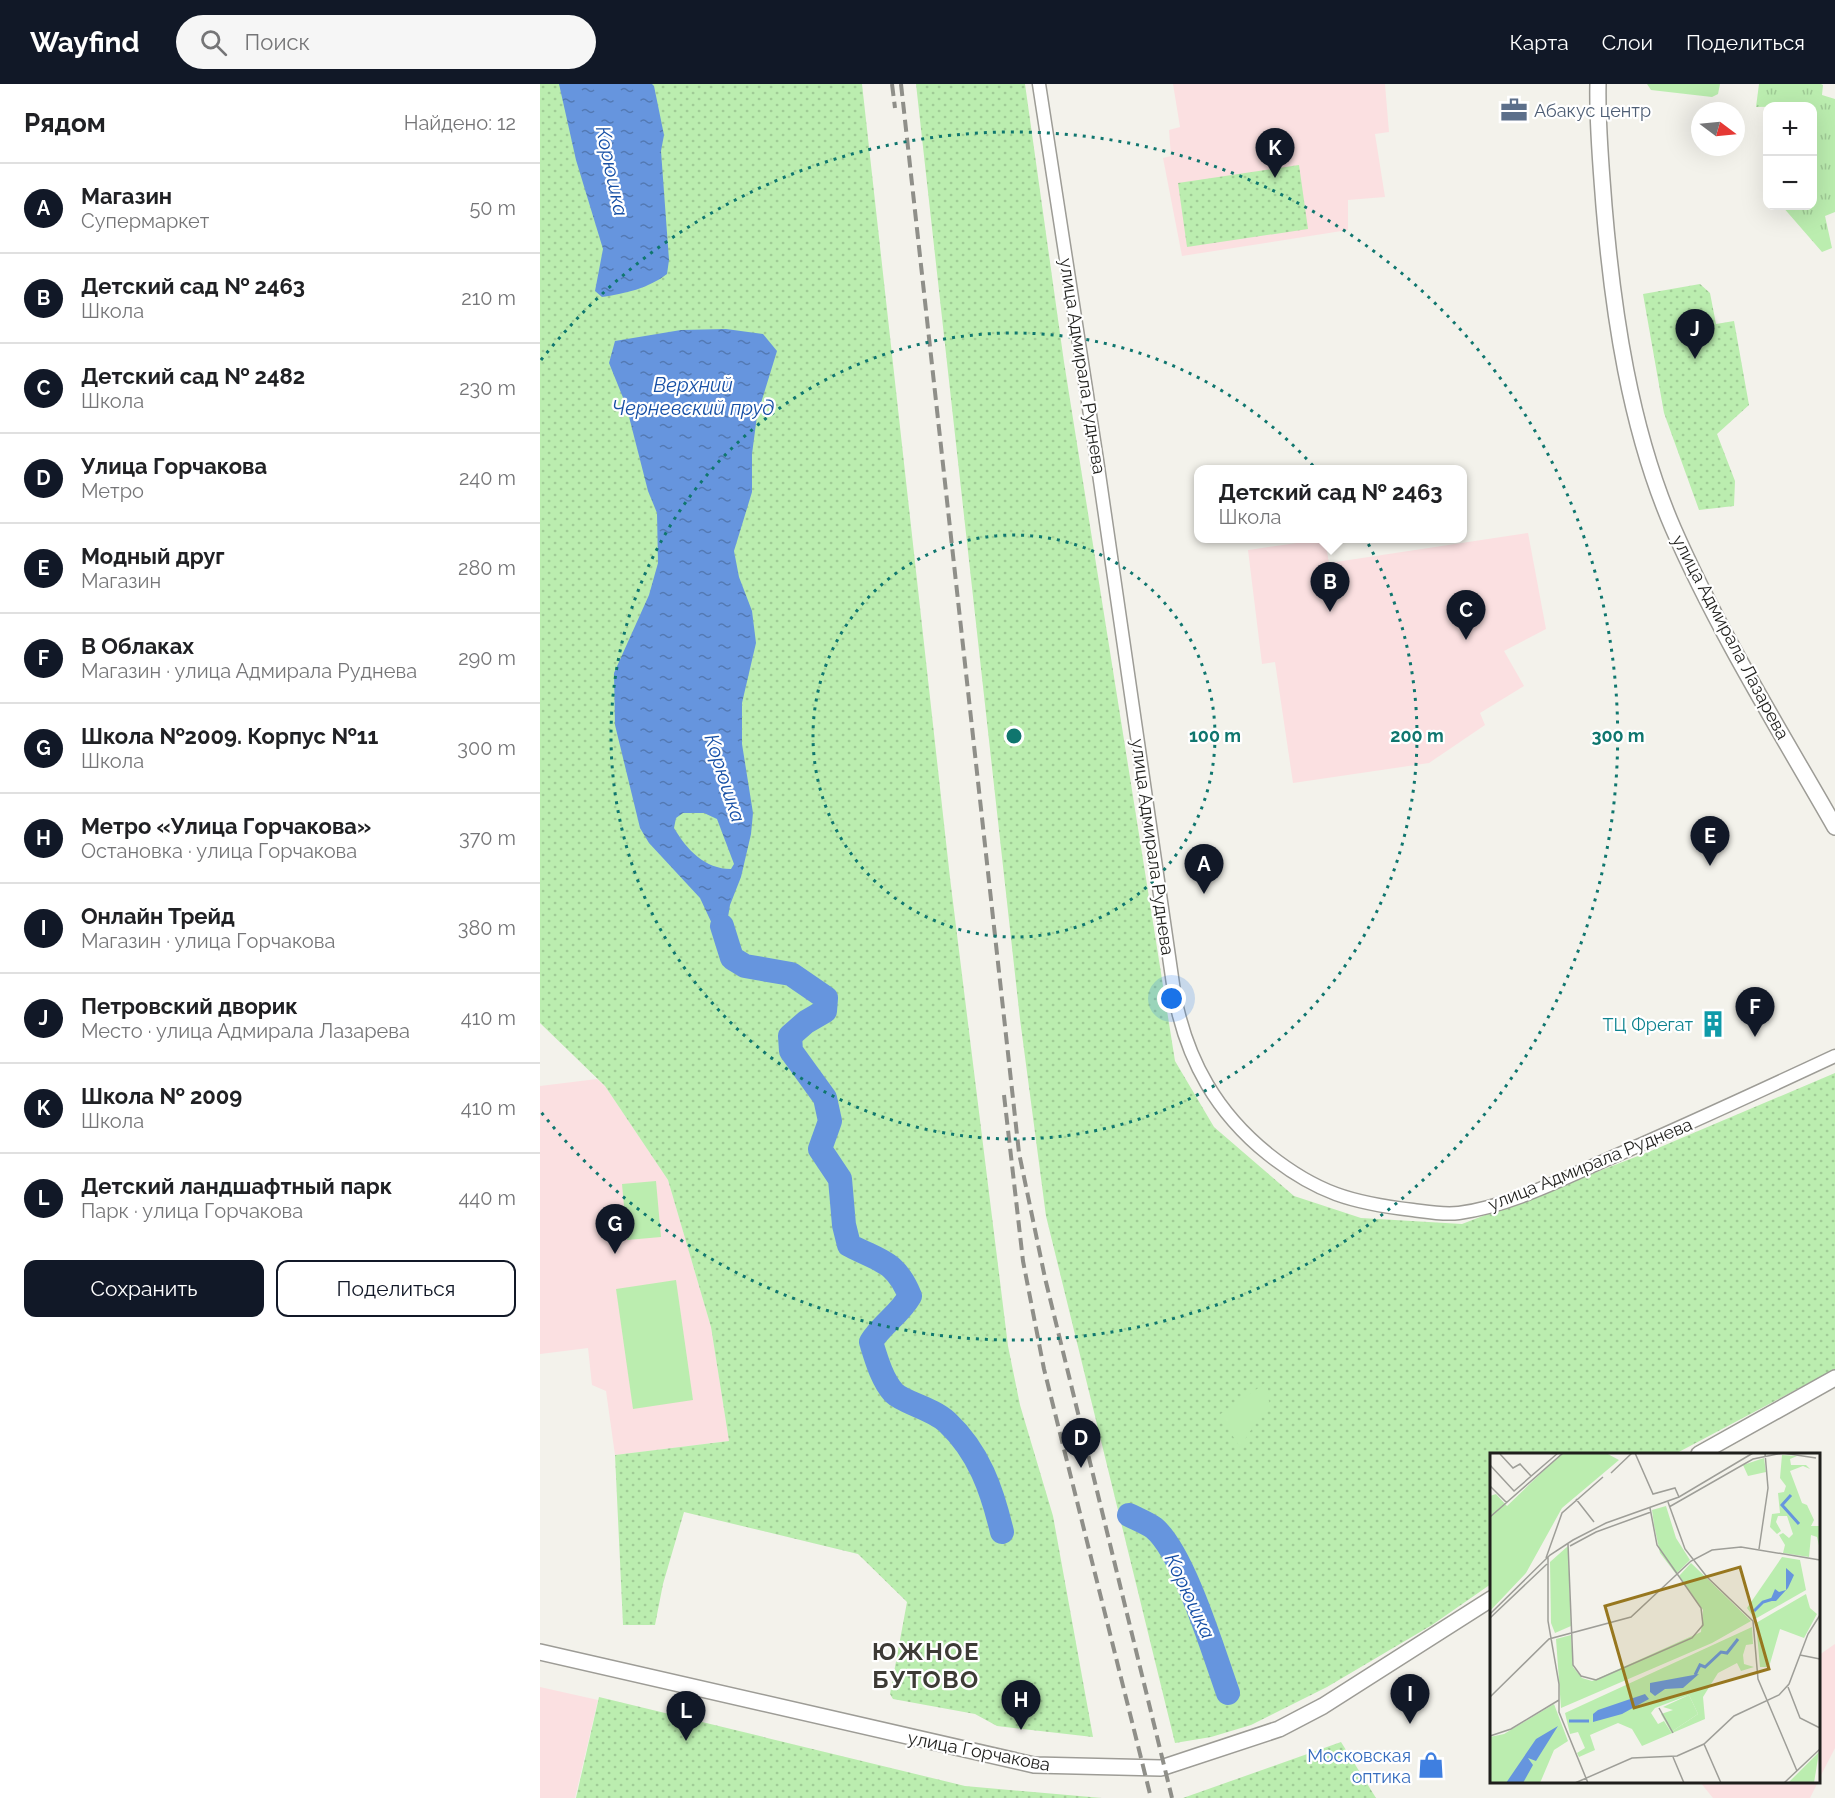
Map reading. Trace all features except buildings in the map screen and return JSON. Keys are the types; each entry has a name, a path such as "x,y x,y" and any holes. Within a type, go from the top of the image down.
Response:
{"street":[{"name":"улица Адмирала Руднева","path":"1039,84 1097,460 1175,998 1182,1030 1192,1058 1220,1102 1250,1139 1286,1168 1325,1192 1375,1206 1455,1213 1487,1207 1552,1183 1835,1056"},
{"name":"улица Адмирала Лазарева","path":"1598,84 1597,117 1611,288 1622,355 1665,508 1700,583 1835,827"},
{"path":"1703,1453 1835,1378"},
{"name":"улица Горчакова","path":"540,1653 1034,1765 1161,1768 1251,1741 1288,1725 1323,1707 1490,1600"}],"shaded area":[{"path":"1173,84 1385,84 1389,132 1375,134 1385,197 1348,200 1348,230 1182,256 1163,158 1171,156 1169,130 1180,127"},
{"path":"1528,533 1546,629 1504,651 1524,686 1480,713 1485,725 1429,763 1293,783 1275,662 1262,664 1248,550 1297,543 1326,543 1329,563"},
{"path":"597,1079 605,1086 668,1180 711,1327 729,1441 615,1455 606,1391 592,1385 588,1348 540,1354 540,1086"},
{"path":"1835,1644 1835,1748 1820,1777 1820,1654"},
{"path":"540,1687 598,1700 575,1798 540,1798"},
{"path":"1701,1783 1818,1783 1810,1798 1713,1798"}],"green space":[{"path":"540,84 862,84 950,878 1008,1346 1020,1405 1053,1516 1093,1737 997,1726 975,1714 893,1699 890,1694 907,1602 858,1554 684,1512 663,1584 655,1625 623,1625 615,1455 729,1441 711,1327 668,1180 605,1086 540,1023"},
{"path":"916,84 1025,84 1064,362 1175,1061 1214,1127 1294,1196 1361,1218 1462,1224 1651,1151 1835,1073 1835,1369 1677,1453 1490,1453 1490,1585 1432,1625 1327,1687 1251,1725 1211,1737 1175,1743 1046,1216 1020,1019"},
{"path":"1647,84 1720,84 1718,94 1712,97 1651,90"},
{"path":"1759,84 1821,84 1823,85 1822,95 1835,99 1835,212 1825,216 1832,248 1822,252 1785,210 1817,210 1817,102 1763,102 1763,107 1756,107"},
{"path":"1299,165 1308,229 1187,247 1178,183"},
{"path":"1700,284 1710,293 1716,324 1734,321 1749,405 1717,434 1735,481 1734,506 1699,510 1664,413 1643,294"},
{"path":"656,1181 661,1237 627,1240 622,1184"},
{"path":"676,1280 693,1400 633,1409 616,1289"},
{"path":"1267,1382 1269,1402 1240,1447 1219,1415"},
{"path":"599,1697 965,1786 1102,1798 576,1798"},
{"path":"1341,1742 1376,1798 1183,1798"}],"water":[{"path":"559,84 652,84 654,86 664,135 661,151 669,260 667,274 644,287 602,297 595,291 603,249 576,160"},
{"name":"Верхний Черневский пруд","path":"726,329 763,334 777,351 757,416 752,454 752,492 734,551 739,577 752,611 756,643 742,703 742,744 753,813 751,834 741,877 730,905 726,929 732,958 728,958 700,898 649,843 640,828 615,725 614,673 649,595 658,563 657,513 648,491 626,405 609,363 615,341 681,330","holes":["683,813 704,813 717,819 734,864 731,869 713,866 698,857 674,828 676,818"]}],"waterway":[{"name":"Корюшка","path":"722,926 732,958 745,966 791,974 826,998 825,1011 806,1022 790,1036 791,1051 825,1098 830,1121 820,1149 840,1179 844,1225 849,1245 886,1263 899,1275 910,1296 871,1342 875,1355 894,1393 941,1417 968,1446 989,1487 1002,1532"},
{"name":"Корюшка","path":"1129,1515 1154,1528 1176,1559 1197,1605 1228,1693"}],"railway":[{"path":"892,84 895,108"},
{"path":"901,84 1019,1153 1045,1278 1172,1798"},
{"path":"1004,1095 1023,1261 1044,1369 1151,1798"}],"place":[{"name":"Абакус центр","path":"1514,110"},
{"name":"Школа № 2009","path":"1275,178"},
{"name":"Петровский дворик","path":"1695,359"},
{"name":"Детский сад № 2463","path":"1330,612"},
{"name":"Детский сад № 2482","path":"1466,640"},
{"name":"Модный друг","path":"1710,866"},
{"name":"Магазин","path":"1204,894"},
{"name":"ТЦ Фрегат","path":"1713,1024"},
{"name":"В Облаках","path":"1755,1037"},
{"name":"Школа №2009. Корпус №11","path":"615,1254"},
{"name":"Улица Горчакова","path":"1081,1468"},
{"name":"Онлайн Трейд","path":"1410,1724"},
{"name":"Метро «Улица Горчакова»","path":"1021,1730"},
{"name":"Детский ландшафтный парк","path":"686,1741"},
{"name":"Московская оптика","path":"1431,1765"}],"district":[{"name":"ЮЖНОЕ БУТОВО","path":"926,1665"}]}
